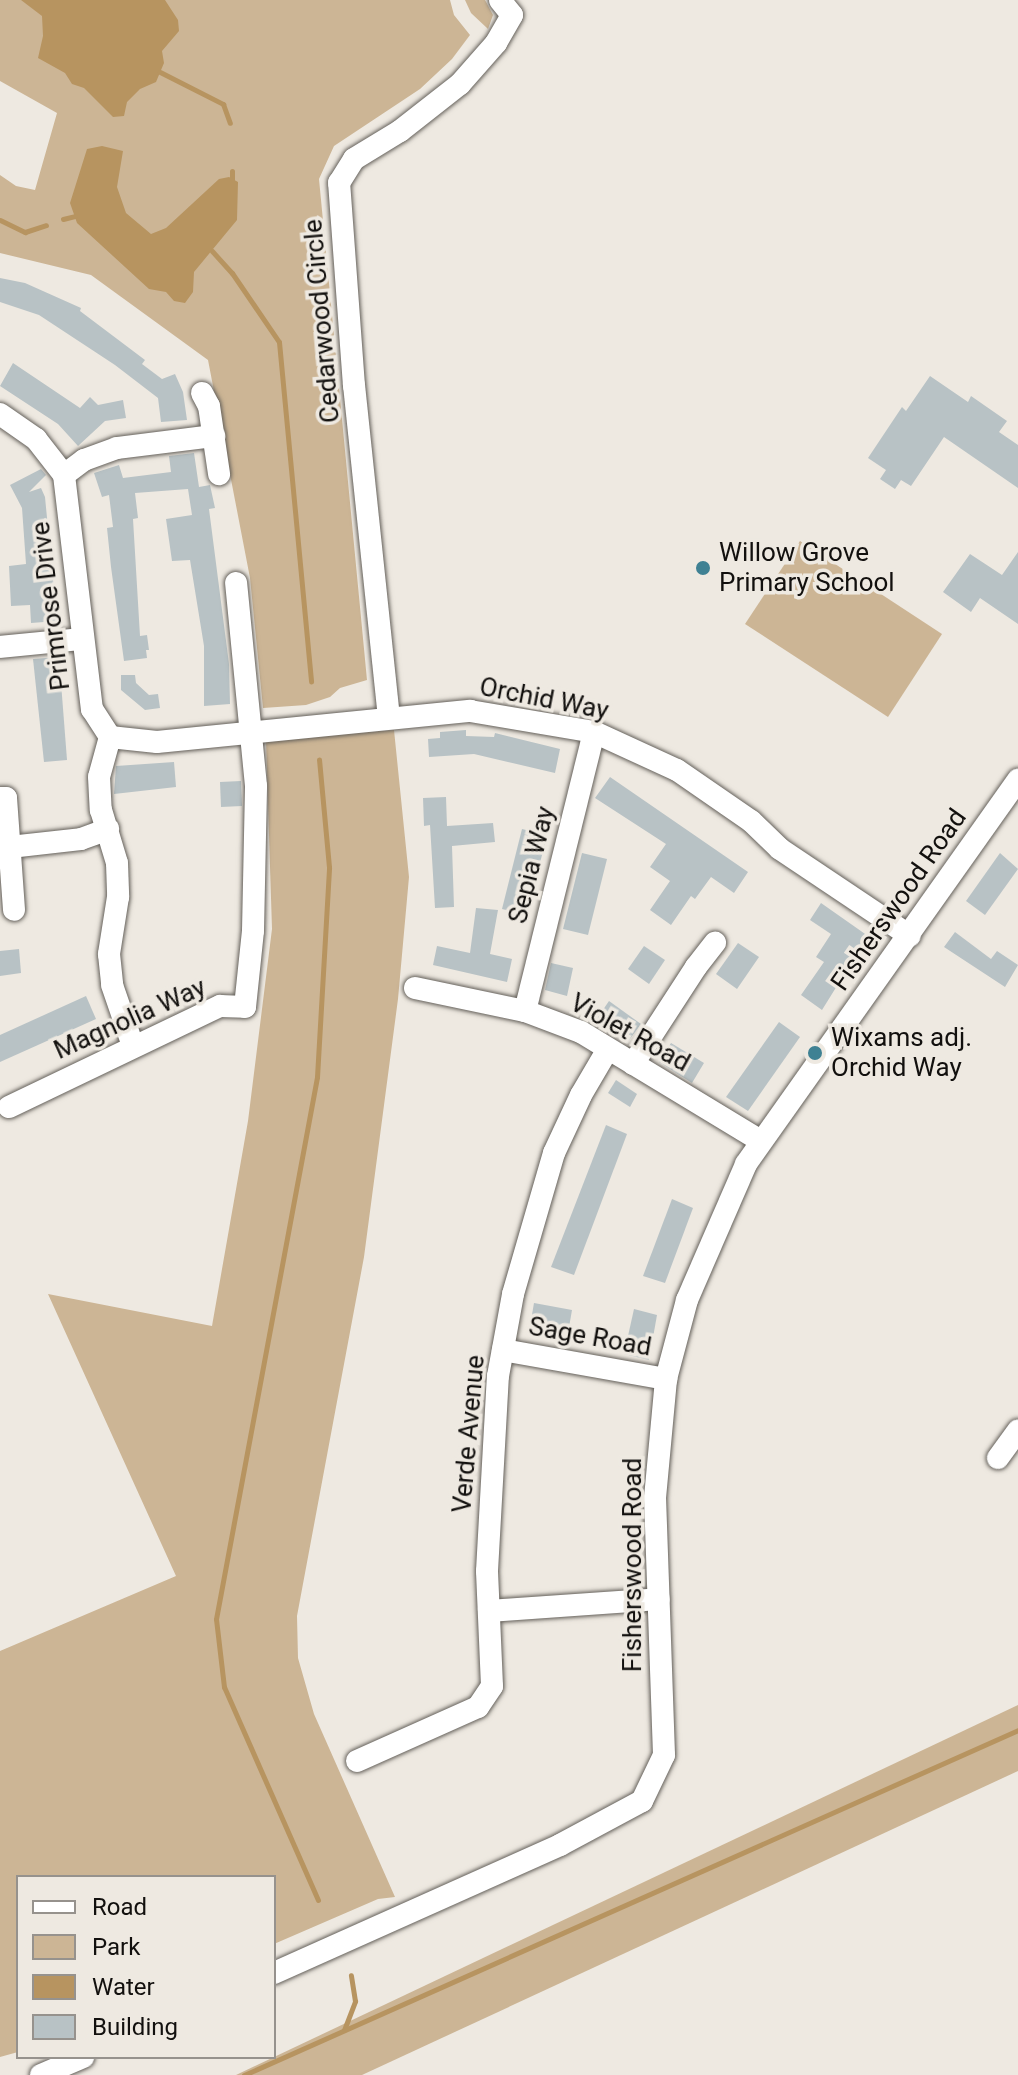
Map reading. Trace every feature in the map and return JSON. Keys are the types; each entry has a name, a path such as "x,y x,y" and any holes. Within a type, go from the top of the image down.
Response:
{"street":[{"name":"Cedarwood Circle","path":"389,718 339,183 354,159 400,131 460,84 496,43 512,15 500,0"},
{"path":"202,393 209,406 219,474"},
{"path":"0,414 36,439 64,475 84,460 117,448 214,436"},
{"name":"Primrose Drive","path":"64,475 92,709 110,737"},
{"path":"236,583 252,731"},
{"path":"0,647 82,639"},
{"name":"Orchid Way","path":"110,737 157,742 470,711 594,732 677,770 751,821 780,849 910,936"},
{"name":"Magnolia Way","path":"9,1107 220,1006 245,1007 255,876 252,731"},
{"name":"Sepia Way","path":"525,1011 594,732"},
{"path":"110,737 99,777 101,810 117,863 118,897 109,954 112,985 133,1046"},
{"name":"Fisherswood Road","path":"276,1972 560,1845 642,1801 664,1755 655,1498 666,1379 687,1300 746,1164 1015,790"},
{"path":"0,798 6,798 14,910"},
{"path":"10,847 81,839 108,829"},
{"path":"633,1064 715,943"},
{"name":"Violet Road","path":"415,988 525,1011 581,1032 761,1141"},
{"name":"Verde Avenue","path":"357,1761 478,1707 492,1686 489,1611 493,1406 503,1350 527,1236 554,1153 581,1095 608,1049"},
{"name":"Sage Road","path":"503,1350 666,1379"},
{"path":"998,1458 1018,1430"},
{"path":"489,1611 659,1599"},
{"path":"41,2075 78,2059"}],"green space":[{"path":"0,0 450,0 454,15 470,35 452,59 420,89 334,146 319,179 367,680 340,688 330,697 306,705 263,708 250,578 208,360 91,275 0,253 0,175 16,186 35,190 57,113 0,81"},
{"path":"465,0 485,0 493,15 488,29 471,13"},
{"path":"800,541 942,634 888,717 745,624"},
{"path":"394,730 409,877 398,999 364,1257 297,1616 298,1658 314,1714 395,1897 378,1899 276,1943 276,1875 16,1875 16,2053 0,2057 0,1651 176,1576 48,1294 212,1326 248,1121 272,929 266,740"},
{"path":"1018,1705 1018,1771 362,2075 236,2075 276,2059 276,2056"}],"water":[{"path":"21,0 165,0 178,20 179,31 162,51 164,63 156,82 140,89 127,102 124,116 113,117 84,88 72,84 65,73 38,58 43,36 42,16"},
{"path":"102,146 123,151 117,187 126,213 151,234 166,228 219,179 229,177 238,182 237,220 194,272 193,292 185,303 174,301 166,292 149,289 77,223 70,203 87,149"}],"building":[{"path":"0,278 25,283 81,308 80,311 145,360 142,364 162,379 175,374 183,392 187,420 161,422 158,398 115,365 39,315 0,302"},
{"path":"13,363 80,408 90,397 98,405 123,400 126,418 105,421 78,446 58,424 0,386"},
{"path":"930,376 968,402 971,396 1007,421 999,432 1018,445 1018,488 944,437 911,486 901,480 895,489 880,479 886,470 868,458 902,407 906,411"},
{"path":"194,453 199,487 210,485 215,508 209,509 229,664 230,704 204,706 204,646 190,560 172,561 166,519 192,515 188,489 135,493 138,518 133,519 140,636 147,635 149,650 146,650 147,658 124,661 107,528 113,527 109,495 102,497 94,473 119,465 123,478 171,472 169,456"},
{"path":"41,469 46,475 29,492 41,488 45,497 57,621 31,623 30,605 11,606 9,566 26,564 22,508 10,485"},
{"path":"1018,552 1018,624 980,598 971,612 943,592 970,554 1002,575"},
{"path":"59,657 67,760 44,762 33,659"},
{"path":"121,675 135,675 136,683 149,695 158,694 160,708 145,710 121,690"},
{"path":"466,730 466,736 494,737 495,733 560,749 555,773 474,754 429,757 428,739 440,738 440,732"},
{"path":"174,762 176,787 114,794 116,766"},
{"path":"610,777 748,872 734,893 711,877 695,899 691,896 671,925 650,910 670,881 650,867 666,844 595,798"},
{"path":"241,781 242,806 221,807 220,782"},
{"path":"446,797 447,826 493,823 495,842 452,846 454,907 435,908 430,825 424,826 423,798"},
{"path":"522,829 547,835 527,915 502,909"},
{"path":"582,853 607,859 588,935 563,929"},
{"path":"1000,853 1018,869 985,915 966,901"},
{"path":"821,903 868,936 822,1010 801,995 824,962 816,957 831,934 810,920"},
{"path":"476,908 498,910 490,954 512,959 507,982 433,965 437,946 470,953"},
{"path":"955,932 991,959 997,951 1018,965 1005,987 944,947"},
{"path":"738,943 759,957 737,989 716,974"},
{"path":"644,946 665,960 649,984 628,969"},
{"path":"19,949 21,973 0,976 0,951"},
{"path":"551,963 573,968 567,996 545,990"},
{"path":"86,996 96,1019 0,1062 0,1035"},
{"path":"609,1001 641,1024 627,1043 596,1020"},
{"path":"779,1022 800,1037 748,1111 726,1097"},
{"path":"671,1043 704,1063 692,1083 659,1062"},
{"path":"616,1080 637,1094 630,1107 608,1093"},
{"path":"606,1125 627,1134 574,1275 551,1267"},
{"path":"672,1199 693,1208 665,1283 643,1276"},
{"path":"534,1303 572,1310 568,1333 530,1326"},
{"path":"634,1309 657,1315 649,1360 624,1354"}],"waterway":[{"path":"160,72 223,104 230,123"},
{"path":"232,171 232,179"},
{"path":"63,219 75,216"},
{"path":"0,220 25,232 46,225"},
{"path":"212,251 232,273 279,342 311,681"},
{"path":"318,1900 224,1687 216,1619 317,1077 329,867 319,759"},
{"path":"244,2075 1018,1730"},
{"path":"344,2030 355,2001 351,1975"}],"place":[{"name":"Willow Grove Primary School","path":"703,568"},
{"name":"Wixams adj. Orchid Way","path":"815,1053"}]}
